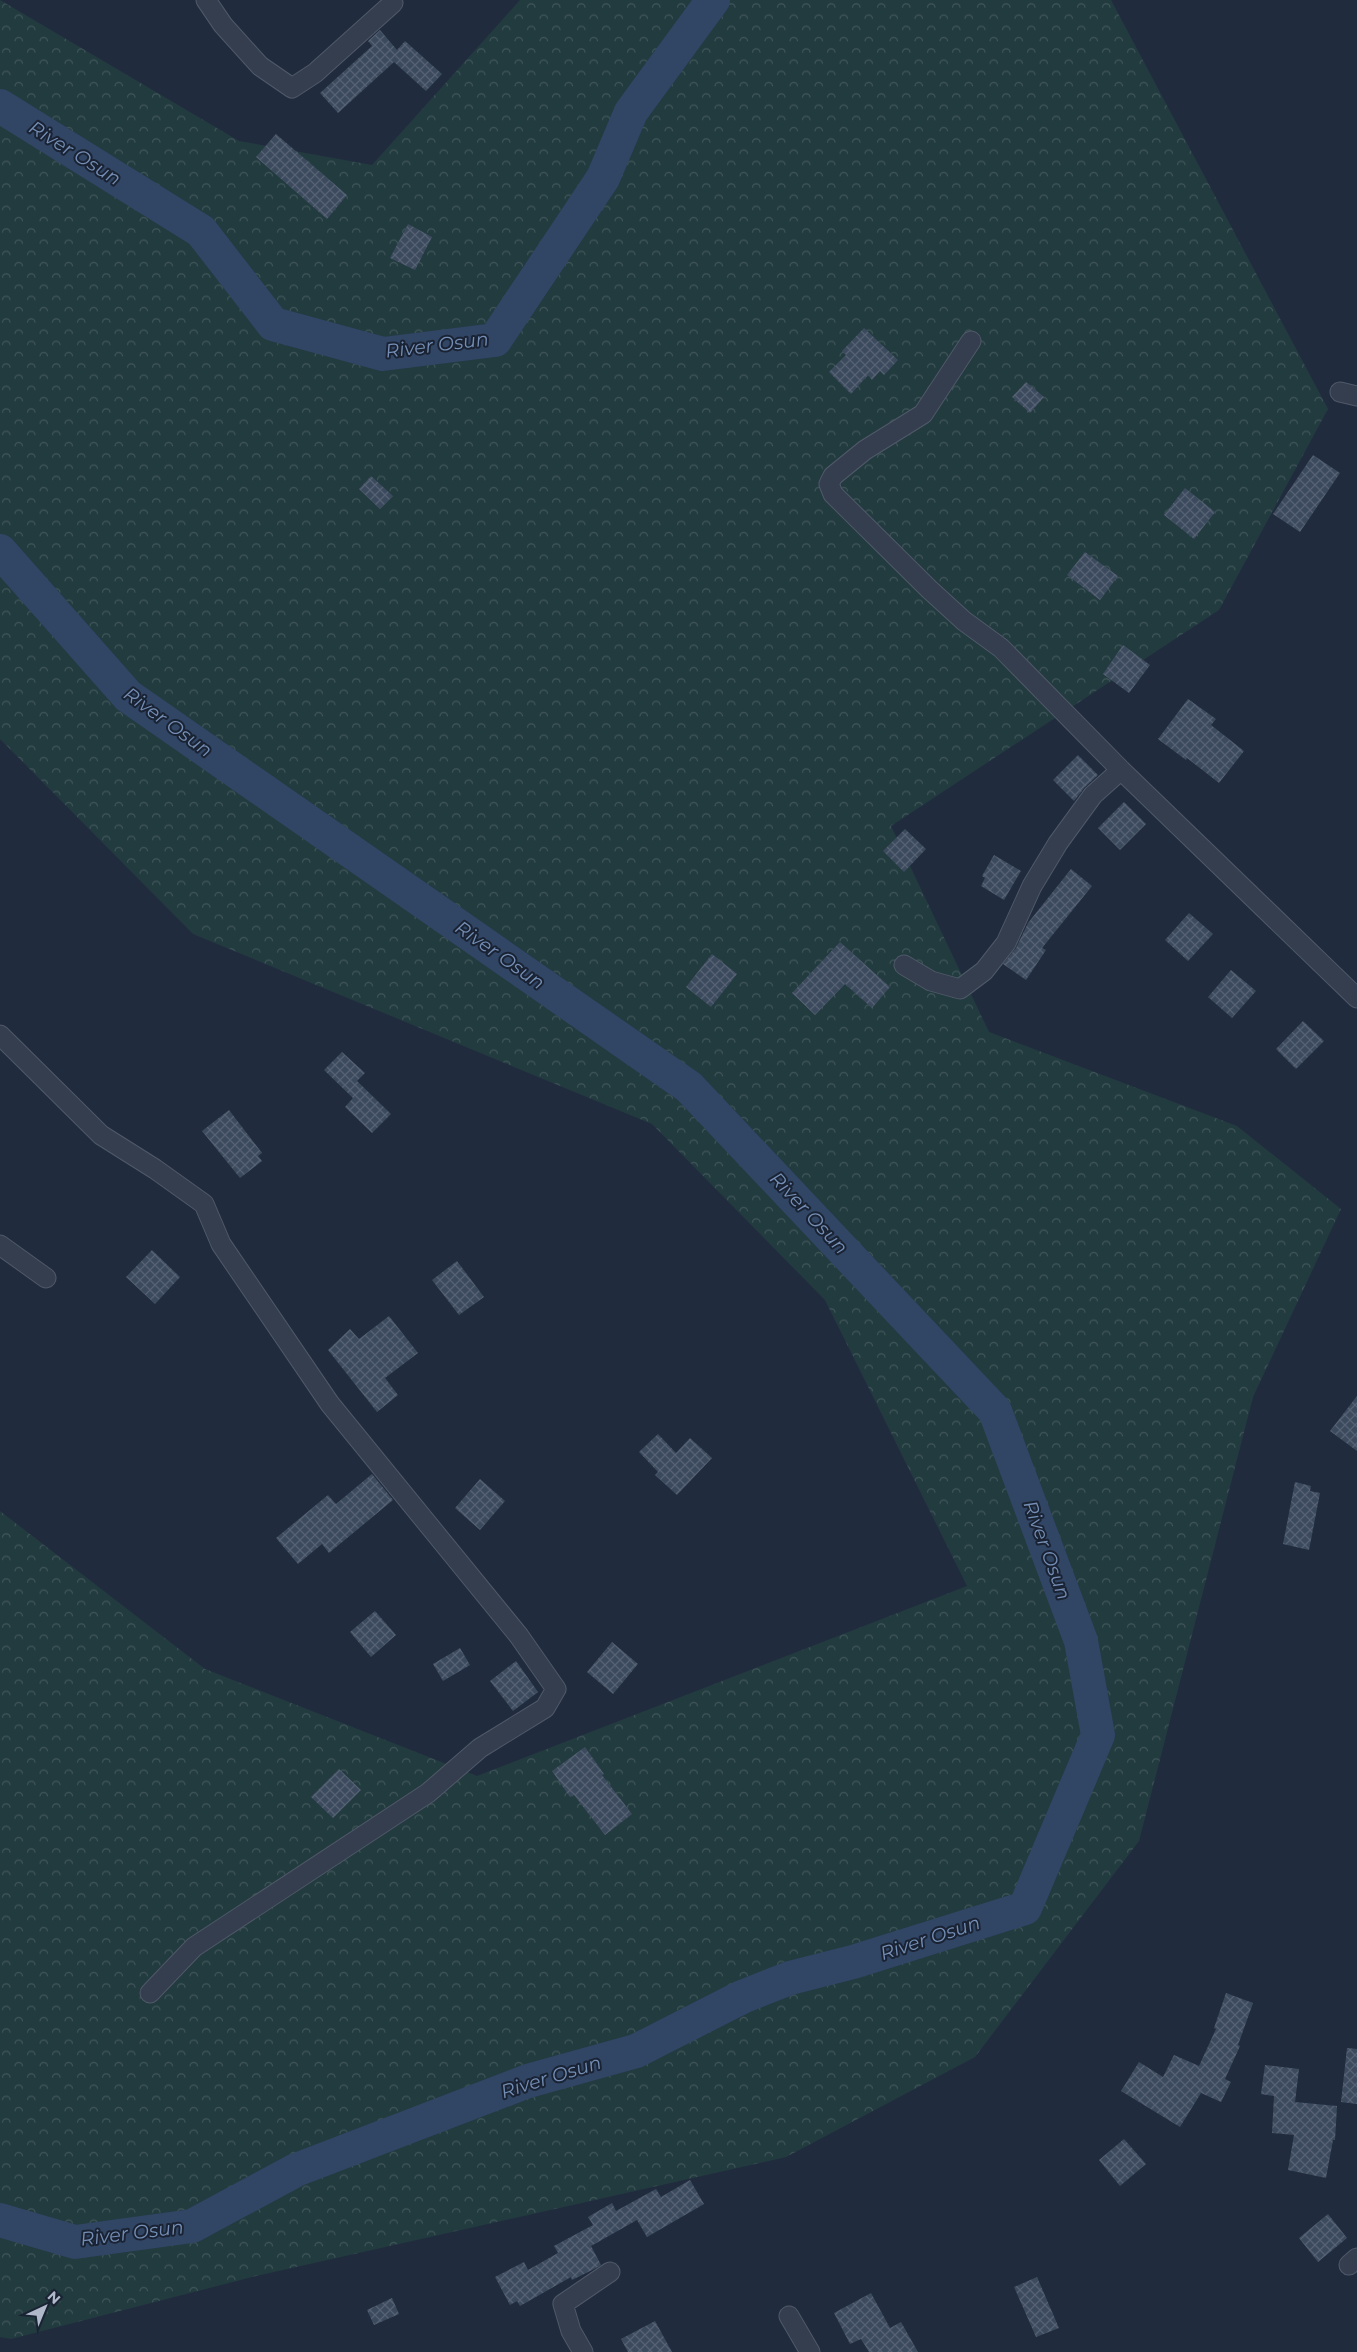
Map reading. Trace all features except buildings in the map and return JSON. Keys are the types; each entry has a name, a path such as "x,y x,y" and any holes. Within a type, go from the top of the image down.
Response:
{"street":[{"path":"206,0 223,25 260,66 292,88 314,73 393,2"},
{"path":"971,341 923,414 865,450 833,476 829,484 833,494 964,621 1001,648 1121,770 1357,998"},
{"path":"904,965 931,981 960,989 984,971 1006,943 1032,886 1058,843 1093,795 1121,770"},
{"path":"0,1035 101,1135 155,1169 204,1204 221,1244 330,1404 519,1636 556,1689 545,1708 480,1748 428,1793 194,1948 150,1993"},
{"path":"0,1245 46,1278"},
{"path":"583,2352 571,2331 564,2304 610,2272"},
{"path":"789,2316 810,2352"}],"green space":[{"path":"0,0 239,141 372,165 520,0 1111,0 1328,409 1219,610 891,826 989,1032 1237,1126 1341,1209 1253,1397 1139,1841 975,2057 786,2157 256,2276 11,2339 0,2337 0,1511 205,1669 477,1776 967,1586 825,1300 652,1124 193,934 0,739"}],"waterway":[{"name":"River Osun","path":"0,106 201,231 273,324 383,354 495,340 603,178 631,112 713,0"},
{"name":"River Osun","path":"0,551 128,696 689,1087 995,1411 1081,1641 1098,1735 1025,1908 853,1962 790,1978 742,1997 636,2051 528,2081 296,2170 192,2226 75,2242 0,2220"}]}
